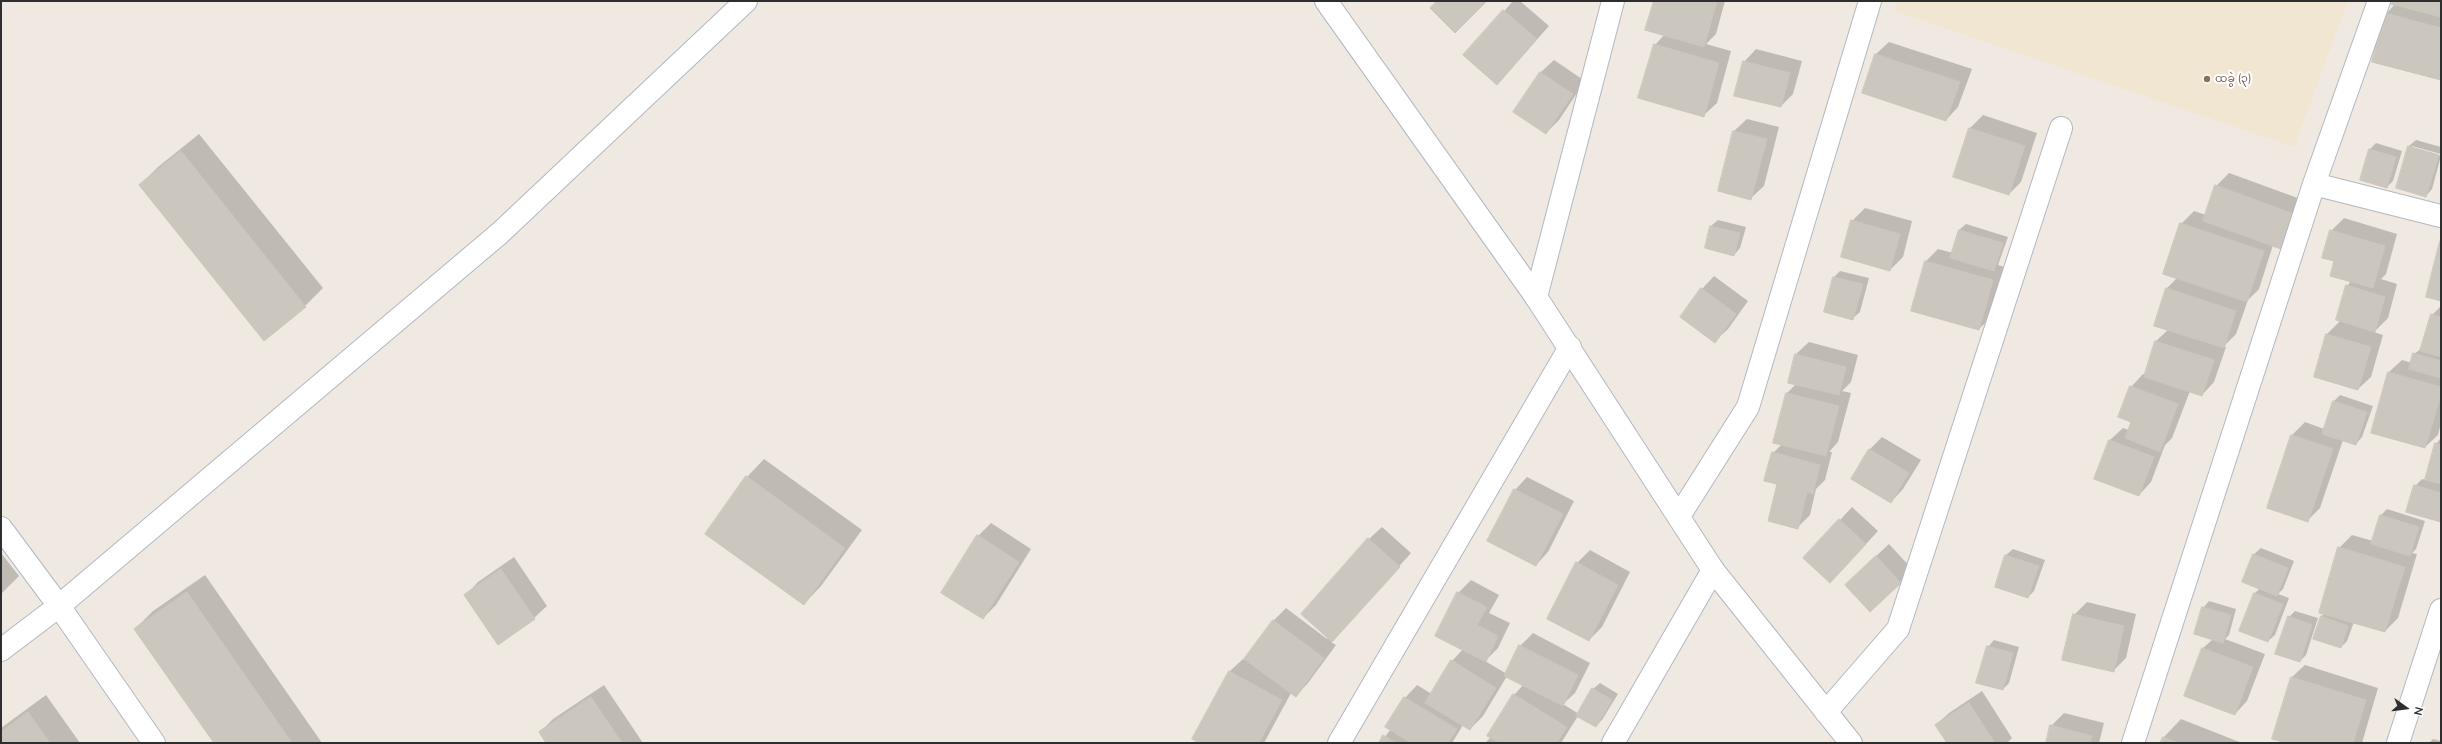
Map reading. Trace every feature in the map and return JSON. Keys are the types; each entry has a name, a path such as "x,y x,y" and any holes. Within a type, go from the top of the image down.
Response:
{"street":[{"path":"1,650 59,606 500,233 746,1"},
{"path":"1326,1 1536,297 1570,347 1713,570 1851,743"},
{"path":"1536,297 1613,1"},
{"path":"1679,516 1748,407 1870,1"},
{"path":"2133,743 2314,184 2379,1"},
{"path":"1826,712 1898,629 2060,128"},
{"path":"2314,184 2441,216"},
{"path":"1340,743 1570,347"},
{"path":"1,528 59,606 154,743"},
{"path":"1613,743 1713,570"},
{"path":"2398,743 2441,610"}],"shaded area":[{"name":"ထခွဲ (၃)","path":"1898,1 2348,1 2294,147 1895,11"}],"building":[{"path":"1437,1 1487,1 1455,33 1430,8"},
{"path":"1654,1 1717,1 1704,47 1645,30"},
{"path":"2392,1 2441,1 2441,17 2391,4"},
{"path":"1503,10 1537,39 1497,85 1463,55"},
{"path":"2385,13 2441,28 2441,80 2372,62"},
{"path":"1654,44 1719,63 1704,117 1638,98"},
{"path":"1875,54 1960,82 1946,121 1862,93"},
{"path":"1743,61 1790,73 1781,107 1734,96"},
{"path":"1540,72 1573,94 1546,134 1513,112"},
{"path":"1969,128 2025,146 2009,195 1953,177"},
{"path":"1733,131 1767,139 1751,200 1718,191"},
{"path":"2408,146 2439,155 2426,197 2396,188"},
{"path":"2369,149 2396,157 2387,188 2360,180"},
{"path":"181,151 306,307 264,341 139,185"},
{"path":"2215,185 2294,214 2281,249 2203,221"},
{"path":"1851,220 1900,234 1890,271 1841,257"},
{"path":"2180,223 2264,251 2247,302 2163,274"},
{"path":"1710,226 1740,233 1734,256 1705,248"},
{"path":"1959,230 2003,243 1994,271 1950,258"},
{"path":"2330,230 2385,246 2373,288 2330,276 2334,261 2322,258"},
{"path":"2441,241 2441,301 2426,297"},
{"path":"1925,261 1993,280 1979,330 1911,311"},
{"path":"1833,277 1863,284 1853,320 1824,312"},
{"path":"2346,285 2385,297 2375,332 2336,320"},
{"path":"1701,288 1736,314 1715,343 1680,317"},
{"path":"2166,288 2236,311 2224,348 2154,326"},
{"path":"2431,314 2441,317 2441,357 2420,351"},
{"path":"2326,334 2371,347 2358,390 2314,377"},
{"path":"2155,341 2214,360 2202,396 2144,377"},
{"path":"2413,353 2441,361 2441,378 2409,369"},
{"path":"1795,354 1846,367 1839,395 1788,383"},
{"path":"2388,372 2441,387 2441,395 2425,448 2371,433"},
{"path":"2130,386 2178,404 2160,452 2125,438 2131,422 2118,417"},
{"path":"1786,393 1839,406 1826,456 1773,443"},
{"path":"2333,401 2367,412 2356,445 2322,434"},
{"path":"2291,435 2333,449 2308,522 2267,508"},
{"path":"2109,440 2154,457 2139,496 2094,479"},
{"path":"2435,443 2441,445 2441,484 2425,480"},
{"path":"1869,449 1909,473 1891,503 1851,479"},
{"path":"1772,452 1820,465 1813,494 1807,492 1798,529 1768,521 1777,484 1764,481"},
{"path":"746,476 845,548 804,605 705,534"},
{"path":"2414,485 2441,493 2441,522 2406,512"},
{"path":"1514,489 1563,514 1536,566 1487,541"},
{"path":"2380,515 2419,527 2410,556 2371,544"},
{"path":"1839,519 1866,544 1830,583 1803,558"},
{"path":"977,535 1019,562 983,619 941,593"},
{"path":"1368,538 1400,567 1332,642 1301,614"},
{"path":"2338,547 2405,567 2385,632 2319,613"},
{"path":"2253,554 2288,568 2277,596 2242,582"},
{"path":"2005,555 2039,566 2028,598 1995,587"},
{"path":"1876,556 1901,583 1870,612 1845,585"},
{"path":"1576,562 1618,585 1589,641 1547,619"},
{"path":"501,569 535,619 498,645 464,595"},
{"path":"187,592 292,743 214,743 134,629"},
{"path":"1457,592 1487,607 1477,625 1498,636 1486,662 1435,636"},
{"path":"2254,593 2283,604 2268,642 2239,631"},
{"path":"2202,607 2231,615 2223,643 2194,634"},
{"path":"2073,614 2124,626 2114,672 2062,660"},
{"path":"2288,616 2312,625 2300,662 2275,654"},
{"path":"2321,616 2348,626 2341,648 2313,639"},
{"path":"1273,620 1324,658 1296,697 1244,659"},
{"path":"1519,645 1578,675 1563,706 1504,676"},
{"path":"1987,646 2013,653 2003,690 1976,683"},
{"path":"2202,648 2253,667 2235,715 2184,696"},
{"path":"1451,660 1496,688 1470,730 1425,703"},
{"path":"1229,671 1282,700 1259,743 1199,743 1192,739"},
{"path":"2291,677 2366,700 2353,743 2286,743 2272,739"},
{"path":"1592,688 1612,700 1596,727 1576,716"},
{"path":"1513,694 1567,727 1557,743 1500,743 1487,736"},
{"path":"591,697 622,743 546,743 539,732"},
{"path":"1404,697 1457,729 1448,743 1411,743 1385,727"},
{"path":"1969,703 1995,743 1947,743 1935,725"},
{"path":"28,712 50,743 1,743 1,732"},
{"path":"2050,725 2092,736 2090,743 2046,743"},
{"path":"1383,735 1396,743 1379,743"},
{"path":"2163,737 2179,743 2160,743"}],"place":[{"name":"ထခွဲ (၃)","path":"2207,79"}]}
